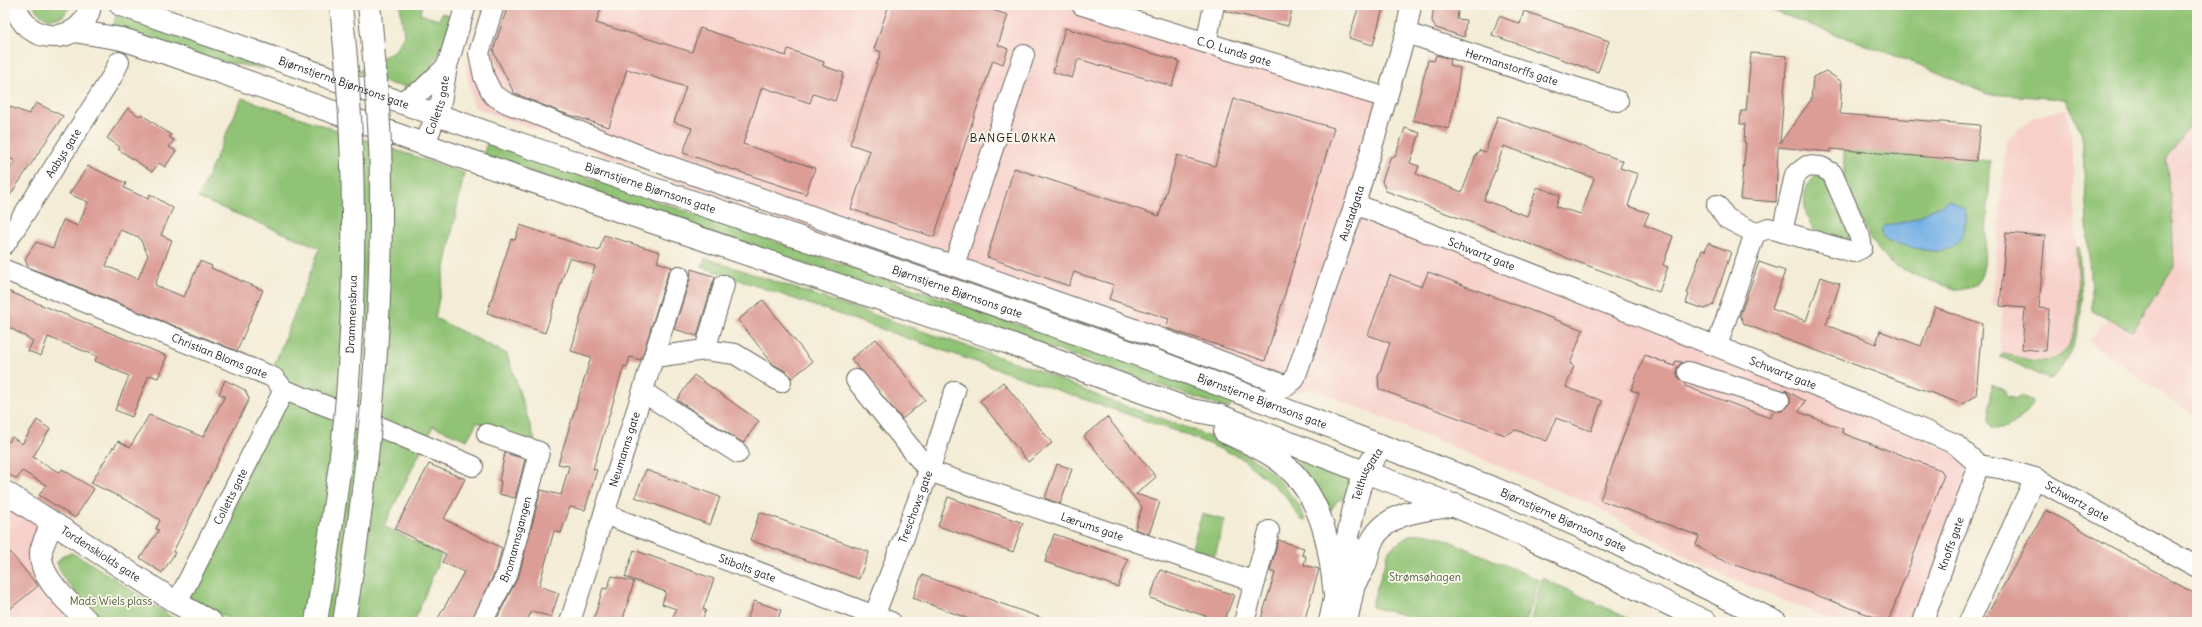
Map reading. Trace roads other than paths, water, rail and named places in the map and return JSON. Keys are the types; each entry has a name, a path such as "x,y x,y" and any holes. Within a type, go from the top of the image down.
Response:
{"main road":[{"path":"14,9 26,26 37,34 49,37 62,36 74,31 86,17 90,5"},
{"name":"Bjørnstjerne Bjørnsons gate","path":"121,5 401,101 437,115 882,265 1164,364 1505,494 1607,539 1776,622"},
{"name":"Drammensbrua","path":"316,622 343,430 352,306 354,188 348,81 341,5"},
{"path":"344,622 370,442 380,303 382,188 377,95 369,5"},
{"path":"74,31 122,39 172,55 425,144 995,338 1191,410 1218,415 1369,474 1456,505 1562,552 1706,622"},
{"name":"Telthusgata","path":"1191,410 1212,426 1261,449 1278,460 1303,486 1318,513 1328,540 1335,596"},
{"name":"Telthusgata","path":"1330,622 1335,596 1369,474 1382,446"},
{"name":"Telthusgata","path":"1346,622 1354,584 1354,562 1369,474"},
{"name":"Tordenskiolds gate","path":"5,492 177,603 211,622"},
{"name":"Telthusgata","path":"1354,584 1365,565 1371,542 1378,532 1390,520 1416,511 1456,505"},
{"path":"52,523 41,551 42,568 52,583 88,622"}],"street":[{"name":"Colletts gate","path":"425,144 437,115 447,66 466,5"},
{"path":"494,5 479,52 484,77 493,95 506,103 649,159 1151,335 1286,386"},
{"name":"C.O. Lunds gate","path":"1082,5 1387,98"},
{"path":"1206,43 1214,5"},
{"name":"Austadgata","path":"1259,400 1286,386 1294,380 1355,204 1406,33 1411,5"},
{"name":"Hermanstorffs gate","path":"1406,33 1618,101"},
{"path":"954,265 1024,55"},
{"name":"Aabys gate","path":"5,244 113,75 119,62"},
{"name":"Colletts gate","path":"401,101 422,90 447,66"},
{"path":"1717,205 1726,218 1754,233 1769,228 1782,232 1853,252 1862,248 1860,237 1832,173 1821,167 1807,166 1795,175 1782,232"},
{"name":"Schwartz gate","path":"1355,204 1717,346 1955,444 1979,466 2004,468 2035,478 2197,567"},
{"path":"1717,346 1754,233"},
{"name":"Christian Bloms gate","path":"5,270 270,376 274,378 284,390 356,417 473,466"},
{"name":"Neumanns gate","path":"570,622 679,276"},
{"path":"704,350 724,285"},
{"path":"654,357 704,350 735,354 781,382"},
{"path":"1688,372 1737,377 1780,400"},
{"path":"856,380 929,472"},
{"name":"Colletts gate","path":"177,603 284,390"},
{"name":"Treschows gate","path":"879,620 955,390"},
{"path":"643,392 738,453"},
{"name":"Bromannsgangen","path":"482,622 508,572 539,452 487,434"},
{"name":"Knoffs gate","path":"1923,622 1979,466"},
{"name":"Lærums gate","path":"929,472 1255,582"},
{"path":"1970,622 2035,478"},
{"name":"Stibolts gate","path":"604,514 879,620"},
{"path":"1244,622 1269,531"}],"water":[{"path":"1950,200 1965,210 1966,219 1961,238 1955,245 1948,249 1930,251 1893,243 1883,238 1882,229 1886,225 1905,222"}],"district":[{"name":"BANGELØKKA","path":"1013,138"}],"park label":[{"name":"Strømsøhagen","path":"1425,577"},
{"name":"Mads Wiels plass","path":"111,601"}]}
